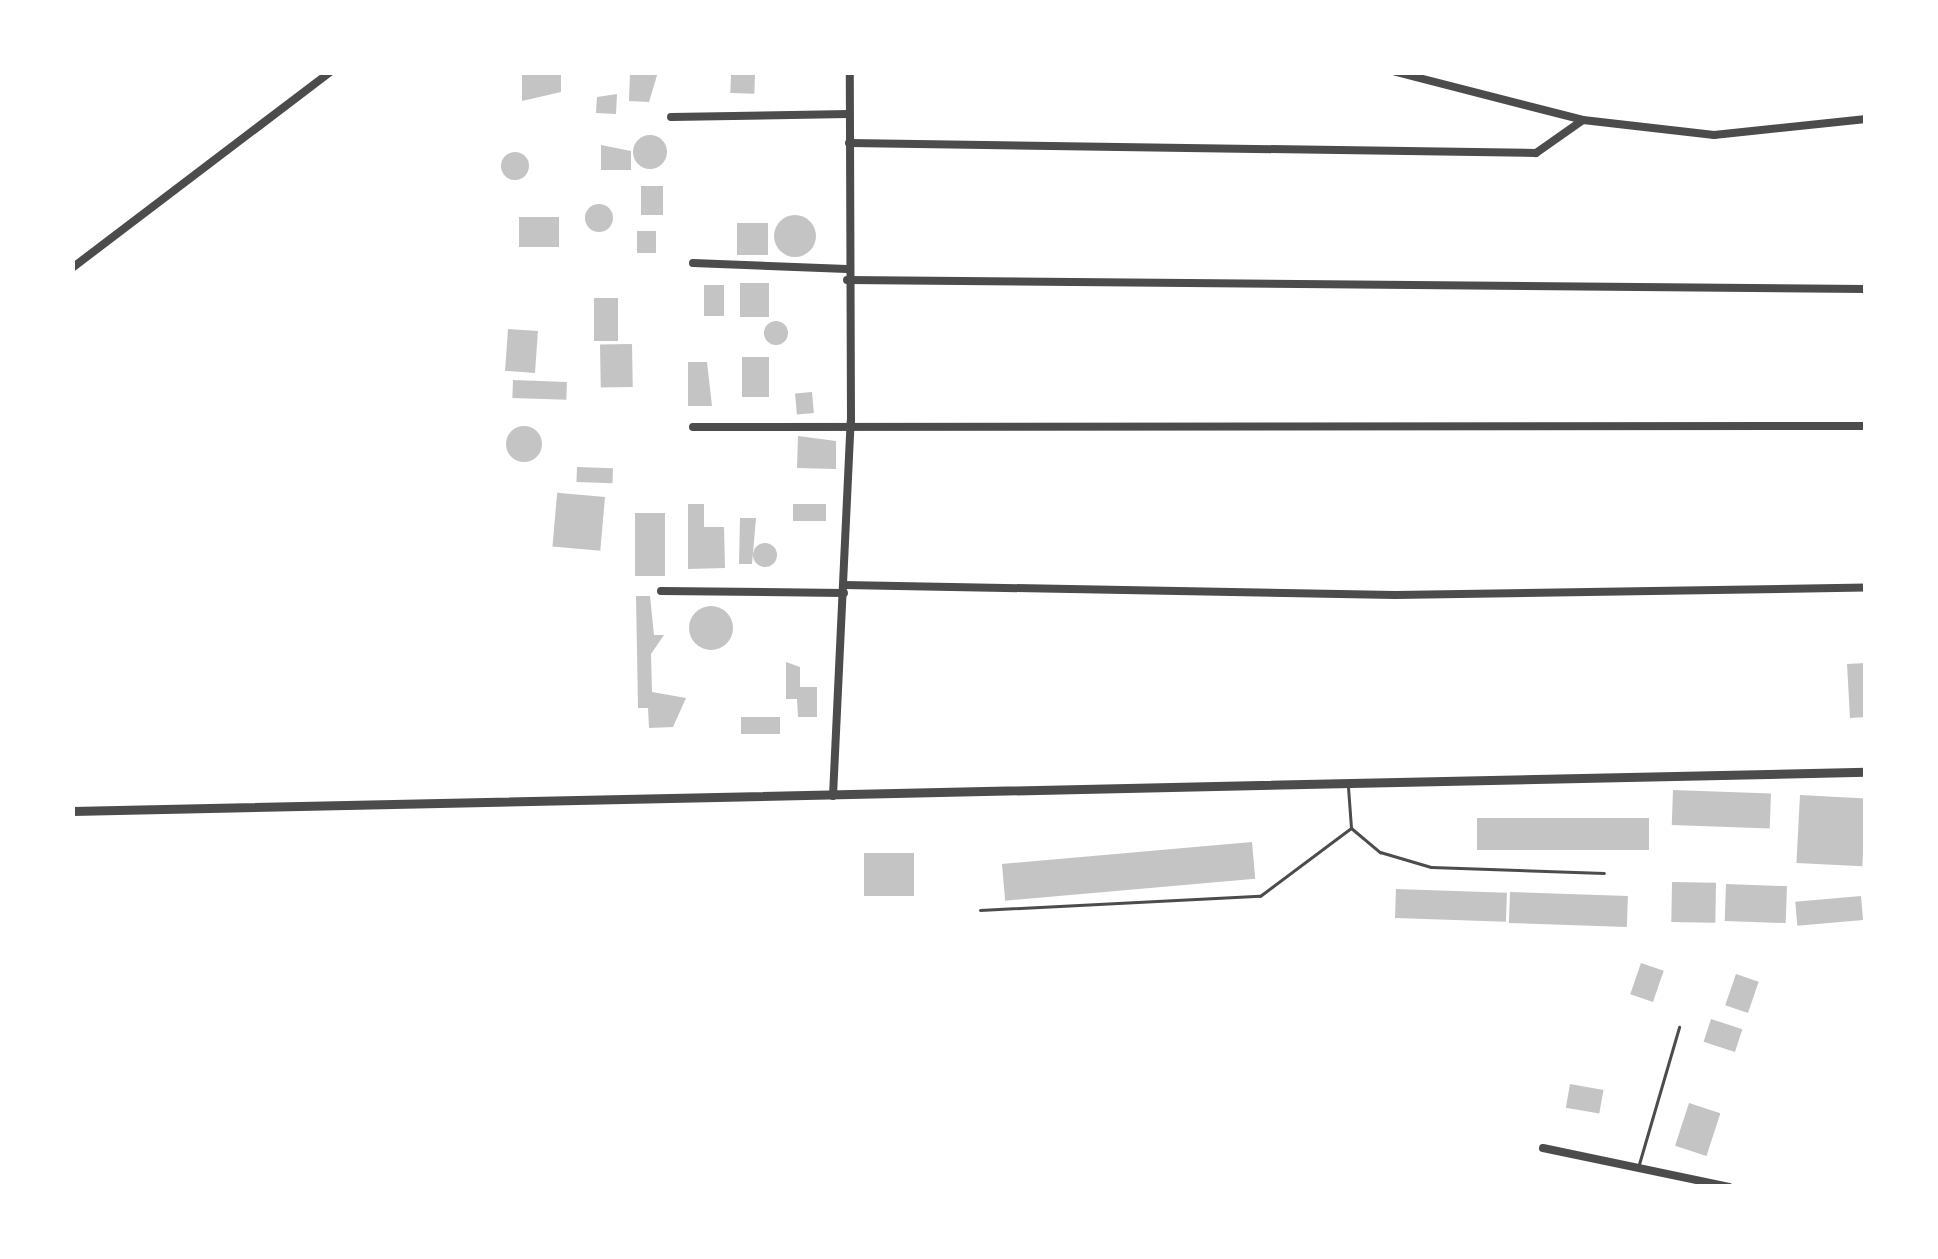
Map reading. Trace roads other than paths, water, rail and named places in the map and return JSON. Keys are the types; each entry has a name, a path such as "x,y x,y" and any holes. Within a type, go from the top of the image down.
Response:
{"street":[{"path":"72,268 330,72"},
{"path":"833,798 850,421 850,72"},
{"path":"1396,72 1582,120 1714,135 1866,119"},
{"path":"671,117 849,114"},
{"path":"849,143 1536,153 1582,120"},
{"path":"693,263 847,274 1866,289"},
{"path":"693,427 850,421 1866,426"},
{"path":"661,591 1395,595 1866,588"},
{"path":"72,811 1866,772"},
{"path":"1543,1148 1639,1164 1729,1187"}],"lane":[{"path":"1348,785 1351,828 1380,852 1431,867 1604,873"},
{"path":"980,910 1260,896 1351,828"},
{"path":"1639,1164 1678,1027"}]}
